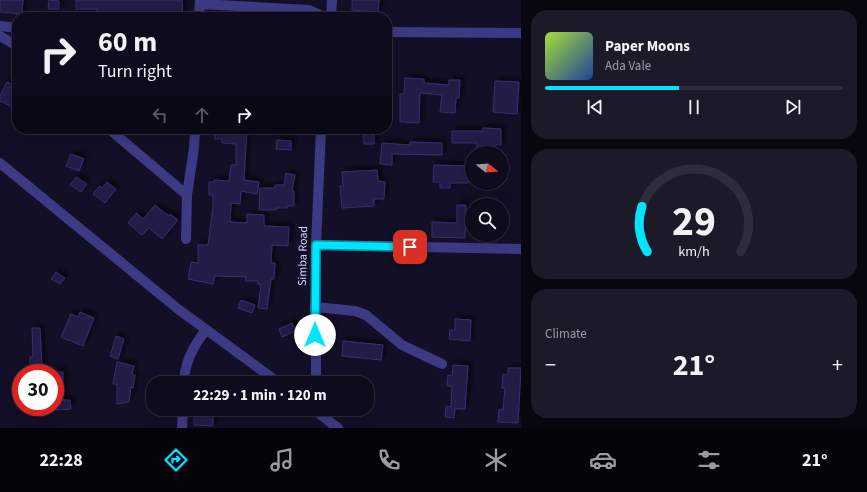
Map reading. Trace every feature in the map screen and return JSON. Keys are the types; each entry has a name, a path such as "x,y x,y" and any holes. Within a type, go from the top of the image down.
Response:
{"street":[{"path":"331,12 332,0"},
{"path":"199,12 200,2 309,10 313,12"},
{"path":"0,26 12,27"},
{"path":"392,32 521,33"},
{"path":"0,36 12,43"},
{"path":"115,134 187,195"},
{"path":"186,239 187,195 195,134"},
{"name":"Simba Road","path":"316,376 316,245 321,134"},
{"path":"0,163 178,309 269,376"},
{"path":"316,245 521,249"},
{"path":"315,307 355,311 366,315 402,345 442,364"},
{"path":"185,376 188,360 195,343 206,330"},
{"path":"182,428 183,416"},
{"path":"320,416 328,424 338,428"}],"building":[{"path":"0,0 23,0 22,12 0,12"},
{"path":"49,0 59,1 59,9 48,9"},
{"path":"76,0 182,0 183,12 97,12 97,9 76,9"},
{"path":"352,0 379,0 378,12 352,10"},
{"path":"405,78 424,79 424,83 449,85 449,80 460,80 459,98 456,98 455,113 440,112 442,95 420,93 419,123 400,122 400,94 404,94"},
{"path":"495,81 519,82 517,114 493,112"},
{"path":"7,82 12,84 12,107 0,101 0,96"},
{"path":"483,128 501,129 501,145 477,146 477,143 452,143 452,131 483,131"},
{"path":"216,134 247,134 244,180 259,182 257,194 241,191 240,204 231,203 230,222 247,223 247,214 264,215 264,226 289,227 288,246 272,245 271,263 275,263 274,279 271,279 267,309 258,308 261,285 258,284 258,281 245,281 246,277 215,276 213,284 188,279 191,262 198,263 198,245 208,245 213,206 213,195 209,195 209,182 214,182 214,180 229,181 231,165 236,165 236,144 222,143 222,139 215,139"},
{"path":"363,134 374,134 374,144 364,144"},
{"path":"277,140 291,141 291,150 276,149"},
{"path":"410,142 442,143 442,155 392,154 392,165 380,164 382,143 410,145"},
{"path":"71,154 84,159 79,171 66,166"},
{"path":"434,165 465,166 465,183 450,183 450,188 440,188 440,182 433,182"},
{"path":"377,170 378,181 385,182 384,199 374,199 374,206 342,208 340,186 343,186 342,172"},
{"path":"286,173 295,175 292,191 294,191 294,206 287,206 287,208 276,208 276,210 259,210 260,188 275,188 275,185 284,185"},
{"path":"76,177 87,184 81,192 70,185"},
{"path":"107,182 116,189 105,203 93,194 100,186 102,188"},
{"path":"155,205 169,216 170,214 178,220 162,239 149,228 142,235 128,223 136,213 143,219"},
{"path":"457,205 465,205 465,238 432,237 432,222 457,223"},
{"path":"56,272 65,278 60,284 51,279"},
{"path":"241,300 255,305 252,313 238,308"},
{"path":"80,312 94,318 83,346 61,337 71,314 78,317"},
{"path":"455,319 471,320 470,341 449,339 450,330 455,330"},
{"path":"292,323 296,331 282,337 279,329"},
{"path":"32,328 40,328 42,364 30,364 30,357 33,357"},
{"path":"116,336 124,339 118,359 110,356"},
{"path":"343,341 383,345 381,360 342,356"},
{"path":"117,362 134,366 132,374 135,375 133,388 131,387 129,402 117,404 117,384 113,384"},
{"path":"453,365 468,366 465,409 455,409 454,418 445,417 446,406 451,407 452,386 447,386 448,375 452,376"},
{"path":"508,368 521,368 518,423 498,422 499,409 503,410 505,388 502,388 503,374 508,375"},
{"path":"64,400 70,400 71,409 64,409"},
{"path":"194,416 213,416 213,426 194,425"}],"route":[{"path":"315,335 316,245 410,247"}]}
